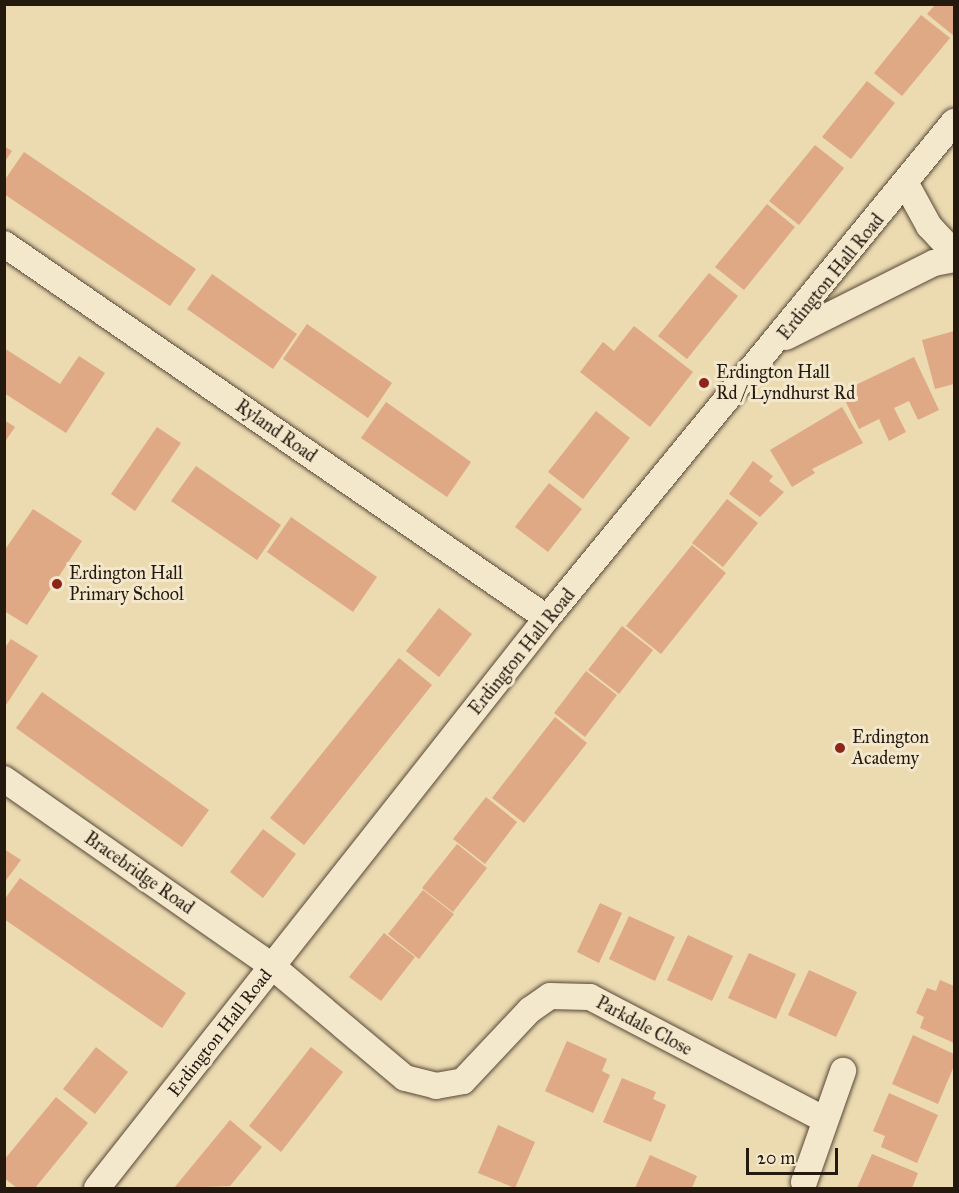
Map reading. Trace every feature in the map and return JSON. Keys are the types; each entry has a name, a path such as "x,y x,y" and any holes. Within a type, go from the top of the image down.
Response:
{"street":[{"name":"Erdington Hall Road","path":"97,1188 547,618 778,341 954,122"},
{"path":"906,184 929,226 954,253"},
{"name":"Ryland Road","path":"4,244 547,618"},
{"path":"778,341 934,262 954,260"},
{"name":"Bracebridge Road","path":"4,780 273,967"},
{"name":"Parkdale Close","path":"273,967 405,1078 436,1086 463,1081 530,1010 549,996 582,997 590,998 825,1120"},
{"path":"804,1182 843,1071"}],"building":[{"path":"935,5 954,5 954,36 927,14"},
{"path":"921,15 950,38 902,96 874,73"},
{"path":"867,81 895,103 851,159 822,137"},
{"path":"815,145 844,168 799,225 769,201"},
{"path":"4,146 12,151 4,163"},
{"path":"24,152 196,269 170,306 4,194 4,181"},
{"path":"767,204 795,227 744,290 715,267"},
{"path":"709,273 738,296 687,359 658,336"},
{"path":"212,274 297,334 273,369 187,309"},
{"path":"307,324 392,383 368,418 283,359"},
{"path":"634,326 693,372 650,427 580,372 603,342 614,351"},
{"path":"954,331 954,384 935,389 922,340"},
{"path":"4,348 60,384 79,356 105,373 66,433 4,393"},
{"path":"914,357 939,410 918,420 909,401 894,408 906,432 889,441 879,419 859,429 841,392"},
{"path":"386,402 471,462 447,497 361,438"},
{"path":"842,407 863,443 812,469 815,473 792,487 770,450"},
{"path":"596,411 630,438 583,499 548,472"},
{"path":"4,420 15,427 4,443"},
{"path":"157,427 181,443 135,511 111,494"},
{"path":"753,461 773,476 769,481 784,492 760,517 729,494"},
{"path":"196,466 281,525 257,560 171,501"},
{"path":"549,483 582,509 548,552 515,527"},
{"path":"727,499 758,523 723,567 692,543"},
{"path":"33,509 82,541 27,625 4,611 4,551"},
{"path":"291,517 377,577 353,612 267,552"},
{"path":"692,545 726,573 661,654 626,626"},
{"path":"439,608 472,634 439,677 406,651"},
{"path":"622,626 653,650 619,694 588,670"},
{"path":"11,639 38,656 4,708 4,649"},
{"path":"399,658 432,685 304,845 270,818"},
{"path":"586,671 617,695 585,737 554,713"},
{"path":"42,692 209,810 182,847 16,728"},
{"path":"555,717 587,743 524,823 492,798"},
{"path":"486,797 517,822 485,864 453,839"},
{"path":"263,829 296,854 263,898 230,872"},
{"path":"457,844 487,868 453,912 422,888"},
{"path":"4,849 21,860 4,883"},
{"path":"20,878 186,993 162,1028 4,919 4,900"},
{"path":"423,890 454,914 419,959 388,934"},
{"path":"600,903 622,913 599,963 577,952"},
{"path":"629,916 675,937 655,981 609,959"},
{"path":"384,933 415,957 381,1001 349,977"},
{"path":"688,935 733,956 712,1001 667,980"},
{"path":"749,953 796,974 776,1019 728,998"},
{"path":"809,970 857,992 836,1037 788,1015"},
{"path":"940,980 954,986 954,1043 920,1028 924,1017 916,1013 927,988 936,991"},
{"path":"913,1035 954,1054 954,1066 938,1104 892,1084"},
{"path":"567,1041 607,1059 602,1071 610,1075 593,1113 545,1091"},
{"path":"96,1047 128,1072 95,1114 63,1089"},
{"path":"311,1047 343,1072 281,1152 249,1126"},
{"path":"622,1078 656,1092 653,1099 666,1105 651,1142 603,1122"},
{"path":"889,1093 938,1115 917,1163 881,1147 885,1136 873,1131"},
{"path":"56,1097 88,1123 35,1188 17,1188 4,1178 4,1160"},
{"path":"230,1120 262,1147 230,1186 174,1188"},
{"path":"498,1125 535,1142 515,1188 478,1173"},
{"path":"872,1154 918,1173 912,1188 857,1188"},
{"path":"650,1155 697,1176 692,1188 635,1188"}],"place":[{"name":"Erdington Hall Rd / Lyndhurst Rd","path":"704,383"},
{"name":"Erdington Hall Primary School","path":"57,584"},
{"name":"Erdington Academy","path":"840,748"}]}
